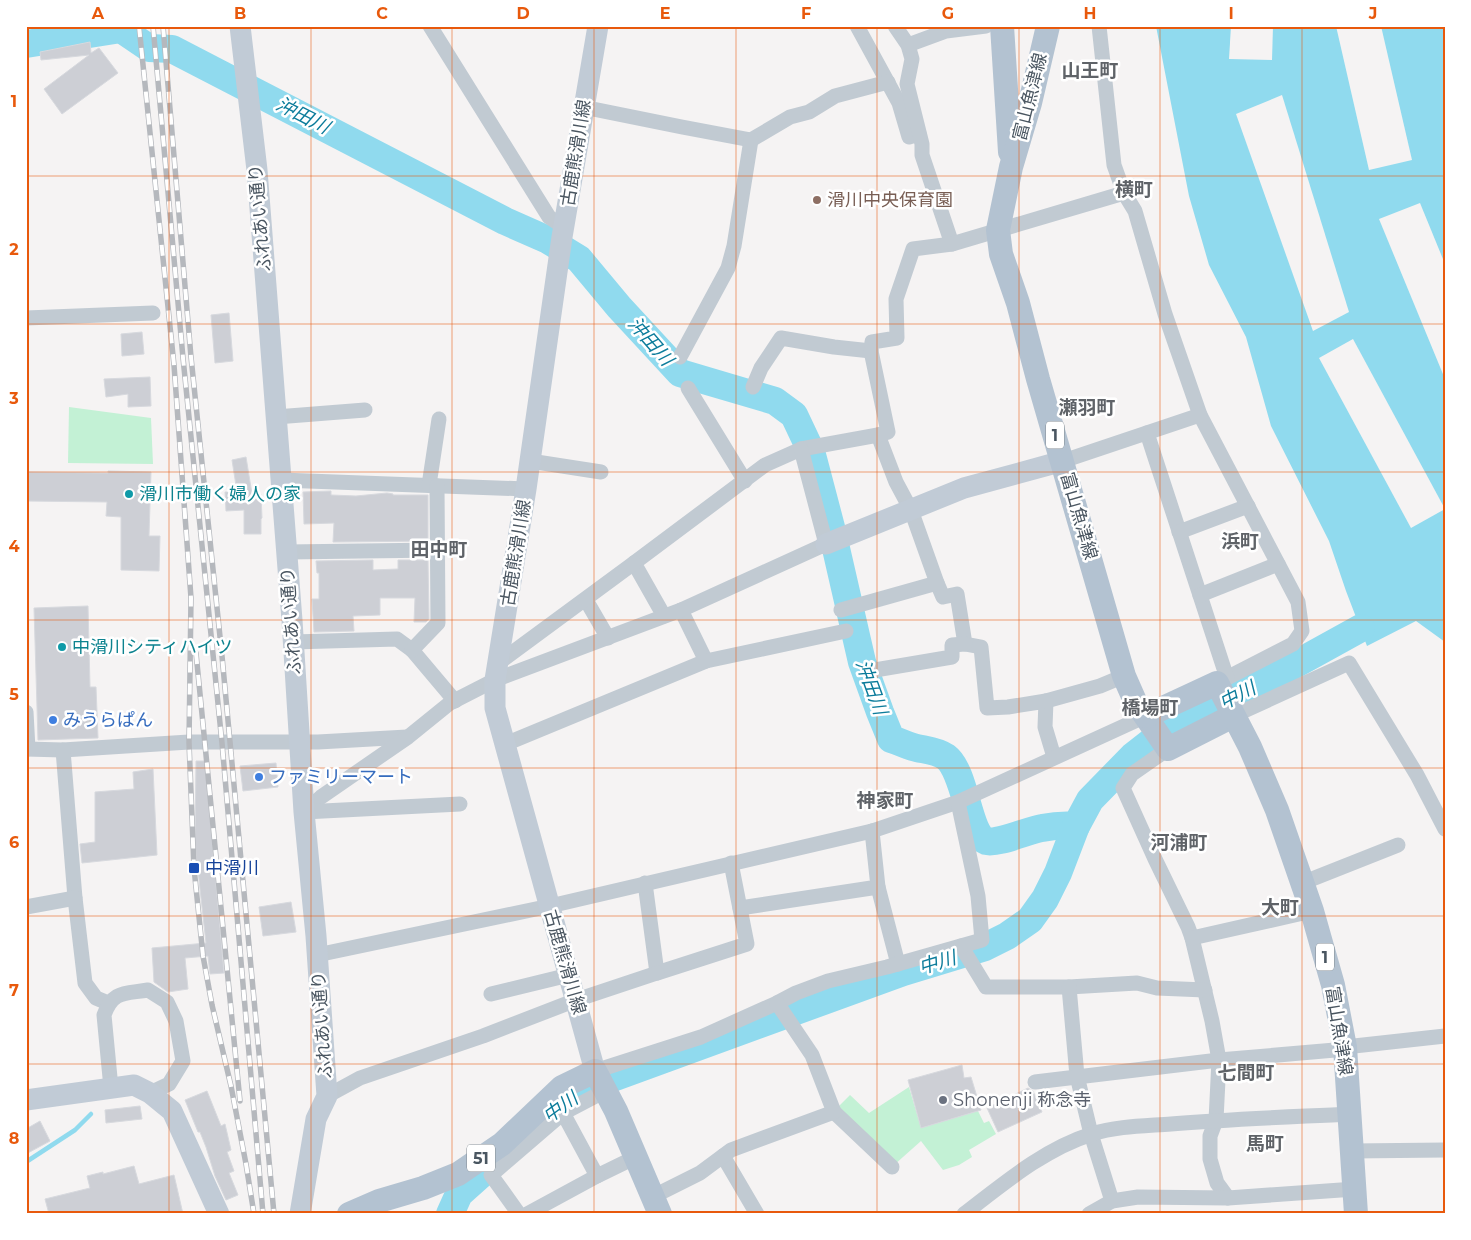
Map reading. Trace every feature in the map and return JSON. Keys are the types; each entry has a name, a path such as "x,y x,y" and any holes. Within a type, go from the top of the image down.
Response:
{"main road":[{"name":"富山魚津線","path":"1002,26 1011,167"},
{"name":"富山魚津線","path":"1048,26 1030,103 1011,167 998,230 1001,254 1018,303 1038,379 1124,676 1136,701 1168,749"},
{"name":"富山魚津線","path":"1222,680 1233,716 1250,747 1277,810 1312,911 1333,985 1345,1047 1356,1214"},
{"path":"1146,716 1222,680"},
{"path":"1168,749 1233,716"},
{"path":"600,1081 636,1157 656,1205"},
{"name":"51","path":"349,1214 379,1201 423,1188 458,1174 502,1144 562,1087 600,1081"}],"street":[{"name":"ふれあい通り","path":"240,26 257,170 304,812 327,1096 316,1119 300,1214"},
{"path":"430,26 549,217 563,232"},
{"name":"古鹿熊滑川線","path":"598,26 563,232 526,489 496,672 495,708 600,1081"},
{"path":"856,26 888,82 909,136 919,134"},
{"path":"895,26 908,45 912,59 907,84 922,144 922,155 952,244"},
{"path":"908,45 946,31 986,26"},
{"path":"1098,26 1114,165 1124,193 1135,211 1165,314 1200,415 1298,602 1302,631 1293,644 1222,680 1200,595 1147,433"},
{"path":"583,107 750,140 790,117 809,112 835,96 888,82"},
{"path":"680,357 728,268 734,246 750,140"},
{"path":"304,812 321,797 408,737 454,701 496,672 634,563 765,465 801,449 888,432 871,351 872,342 897,338 896,300 913,250 952,244 1124,193"},
{"path":"26,318 153,313"},
{"path":"754,387 761,368 781,338 871,351"},
{"path":"688,388 745,481"},
{"path":"276,417 365,410"},
{"path":"496,672 608,638 682,610 834,540 964,488 1063,461 1200,415"},
{"path":"412,650 438,623 438,550 433,486 439,419"},
{"path":"878,435 896,482 910,510 943,597 957,594 966,644"},
{"path":"801,449 834,540"},
{"path":"530,461 601,472"},
{"path":"281,480 526,489"},
{"path":"1179,532 1248,506"},
{"path":"286,552 438,550"},
{"path":"634,563 664,616"},
{"path":"1200,595 1278,564"},
{"path":"841,610 937,583"},
{"path":"586,600 608,638"},
{"path":"682,610 706,662"},
{"path":"505,744 706,662 846,631"},
{"path":"293,642 397,639 412,650 454,701"},
{"path":"875,670 952,657 952,645 966,644 981,647 987,708 1046,701 1100,686 1124,676"},
{"path":"1233,716 1350,663 1417,775 1445,829"},
{"path":"1046,701 1045,727 1054,757"},
{"path":"26,712 27,749 63,750 189,742 299,742 408,737"},
{"path":"316,954 550,906 872,831 958,802 1146,716"},
{"path":"1168,749 1132,774 1122,788 1192,938 1219,1060 1216,1120 1210,1136 1210,1159 1217,1183 1228,1198"},
{"path":"63,750 75,898 85,983 96,998 108,1003"},
{"path":"519,1214 491,1175 600,1081 777,1004 796,993 828,982 982,940 978,896 958,802"},
{"path":"304,812 460,804"},
{"path":"872,831 878,887 898,964"},
{"path":"1302,883 1398,845"},
{"path":"327,1096 360,1078 483,1036 576,1000 747,944 731,863"},
{"path":"645,883 657,973"},
{"path":"740,908 878,887"},
{"path":"26,907 75,898"},
{"path":"1192,938 1312,911"},
{"path":"961,946 986,987 1069,987 1137,983 1157,988 1205,990"},
{"path":"491,994 569,975"},
{"path":"1069,987 1077,1076 1091,1134 1112,1201"},
{"path":"111,1088 104,1015 108,1003 115,996 148,990 167,1002 176,1021 183,1061 169,1084 150,1093"},
{"path":"777,1004 812,1055 834,1112 892,1168"},
{"path":"1035,1082 1219,1060 1335,1050 1345,1047 1445,1036"},
{"path":"26,1100 134,1085 150,1093 172,1111 219,1214"},
{"path":"656,1205 731,1150 834,1112"},
{"path":"563,1113 597,1176"},
{"path":"964,1214 1007,1180 1050,1153 1091,1134 1116,1128 1216,1120 1350,1114"},
{"path":"1352,1151 1445,1150"},
{"path":"723,1156 757,1214"},
{"path":"527,1214 636,1157"},
{"path":"1089,1214 1112,1201 1138,1197 1228,1198 1355,1189"}],"green space":[{"path":"69,407 151,418 153,464 68,463"},
{"path":"909,1087 921,1128 978,1111 984,1123 989,1121 996,1134 969,1150 972,1157 959,1165 943,1170 921,1141 894,1165 838,1107 850,1095 869,1113"}],"water":[{"path":"1156,26 1445,26 1445,642 1416,621 1367,646 1329,541 1271,426 1246,337 1209,265 1189,196"}],"pier":[{"path":"1231,26 1273,26 1272,60 1229,59"},
{"path":"1336,26 1381,26 1412,160 1369,170"},
{"path":"1282,95 1349,312 1313,331 1236,114"},
{"path":"1420,203 1445,264 1445,379 1379,219"},
{"path":"1353,339 1445,509 1411,528 1319,358"}],"building":[{"path":"90,42 91,53 99,48 118,73 62,114 44,89 89,55 41,60 40,52"},
{"path":"229,313 233,361 215,363 211,315"},
{"path":"142,332 144,354 122,356 121,334"},
{"path":"150,377 151,406 128,407 128,394 106,397 104,379"},
{"path":"246,457 252,494 261,494 261,534 244,534 244,510 226,511 225,492 237,492 232,460"},
{"path":"108,471 151,472 149,536 160,536 159,571 121,570 121,517 106,516 107,502 27,501 27,472 108,473"},
{"path":"331,491 331,495 356,496 387,493 393,495 428,495 428,541 333,542 334,523 304,524 303,492"},
{"path":"373,560 373,570 398,569 398,560 428,560 429,619 426,622 414,622 415,598 380,598 380,615 353,616 354,631 314,632 312,599 319,599 319,573 317,573 316,561"},
{"name":"中滑川シティハイツ","path":"88,606 90,687 96,687 98,738 38,740 34,608"},
{"path":"196,761 205,761 224,973 210,974 208,956 185,958 188,989 168,992 154,982 152,948 206,943 195,844"},
{"name":"ファミリーマート","path":"276,763 278,787 243,791 240,766"},
{"path":"153,769 157,855 82,863 80,844 95,842 95,792 134,789 133,772"},
{"path":"291,902 296,932 263,936 259,907"},
{"path":"962,1065 964,1078 971,1077 981,1110 921,1128 908,1080"},
{"path":"1028,1088 1033,1091 1042,1112 998,1132 987,1108"},
{"path":"207,1091 221,1126 225,1124 231,1150 227,1152 234,1171 229,1173 238,1195 226,1200 215,1176 200,1132 198,1132 185,1100"},
{"path":"140,1106 142,1119 106,1123 105,1110"},
{"path":"40,1121 50,1141 26,1154 26,1129"},
{"path":"134,1166 139,1184 174,1175 183,1214 49,1214 45,1199 90,1188 87,1176"}],"waterway":[{"name":"沖田川","path":"26,44 121,29 149,48 172,49 505,221 548,240 579,259 619,307 680,373 775,401 794,415 811,451 832,531 862,662 891,739 946,757 953,765 958,776 975,827 980,836 986,841 998,841 1046,827 1076,826"},
{"name":"中川","path":"450,1214 459,1194 562,1102 593,1085 903,972 985,947 1007,936 1030,920 1045,899 1058,873 1076,826 1090,800 1133,756 1156,738 1207,713 1361,628"},
{"path":"26,1162 75,1130 91,1114"}],"railway":[{"path":"139,26 174,365 191,598 189,742 194,868 203,956 212,1005 231,1086 254,1214"},
{"path":"153,26 183,358 222,743 263,1214"},
{"path":"163,26 191,357 222,656 274,1214"},
{"path":"196,653 240,1101"}],"place":[{"name":"滑川中央保育園","path":"817,200"},
{"name":"滑川市働く婦人の家","path":"129,494"},
{"name":"中滑川シティハイツ","path":"62,647"},
{"name":"みうらぱん","path":"53,720"},
{"name":"ファミリーマート","path":"259,777"},
{"name":"中滑川","path":"194,868"},
{"name":"Shonenji 称念寺","path":"943,1100"}],"district":[{"name":"山王町","path":"1090,70"},
{"name":"横町","path":"1134,189"},
{"name":"瀬羽町","path":"1087,407"},
{"name":"浜町","path":"1240,541"},
{"name":"田中町","path":"439,549"},
{"name":"橋場町","path":"1150,707"},
{"name":"神家町","path":"885,800"},
{"name":"河浦町","path":"1179,842"},
{"name":"大町","path":"1280,907"},
{"name":"七間町","path":"1246,1072"},
{"name":"馬町","path":"1265,1143"}]}
